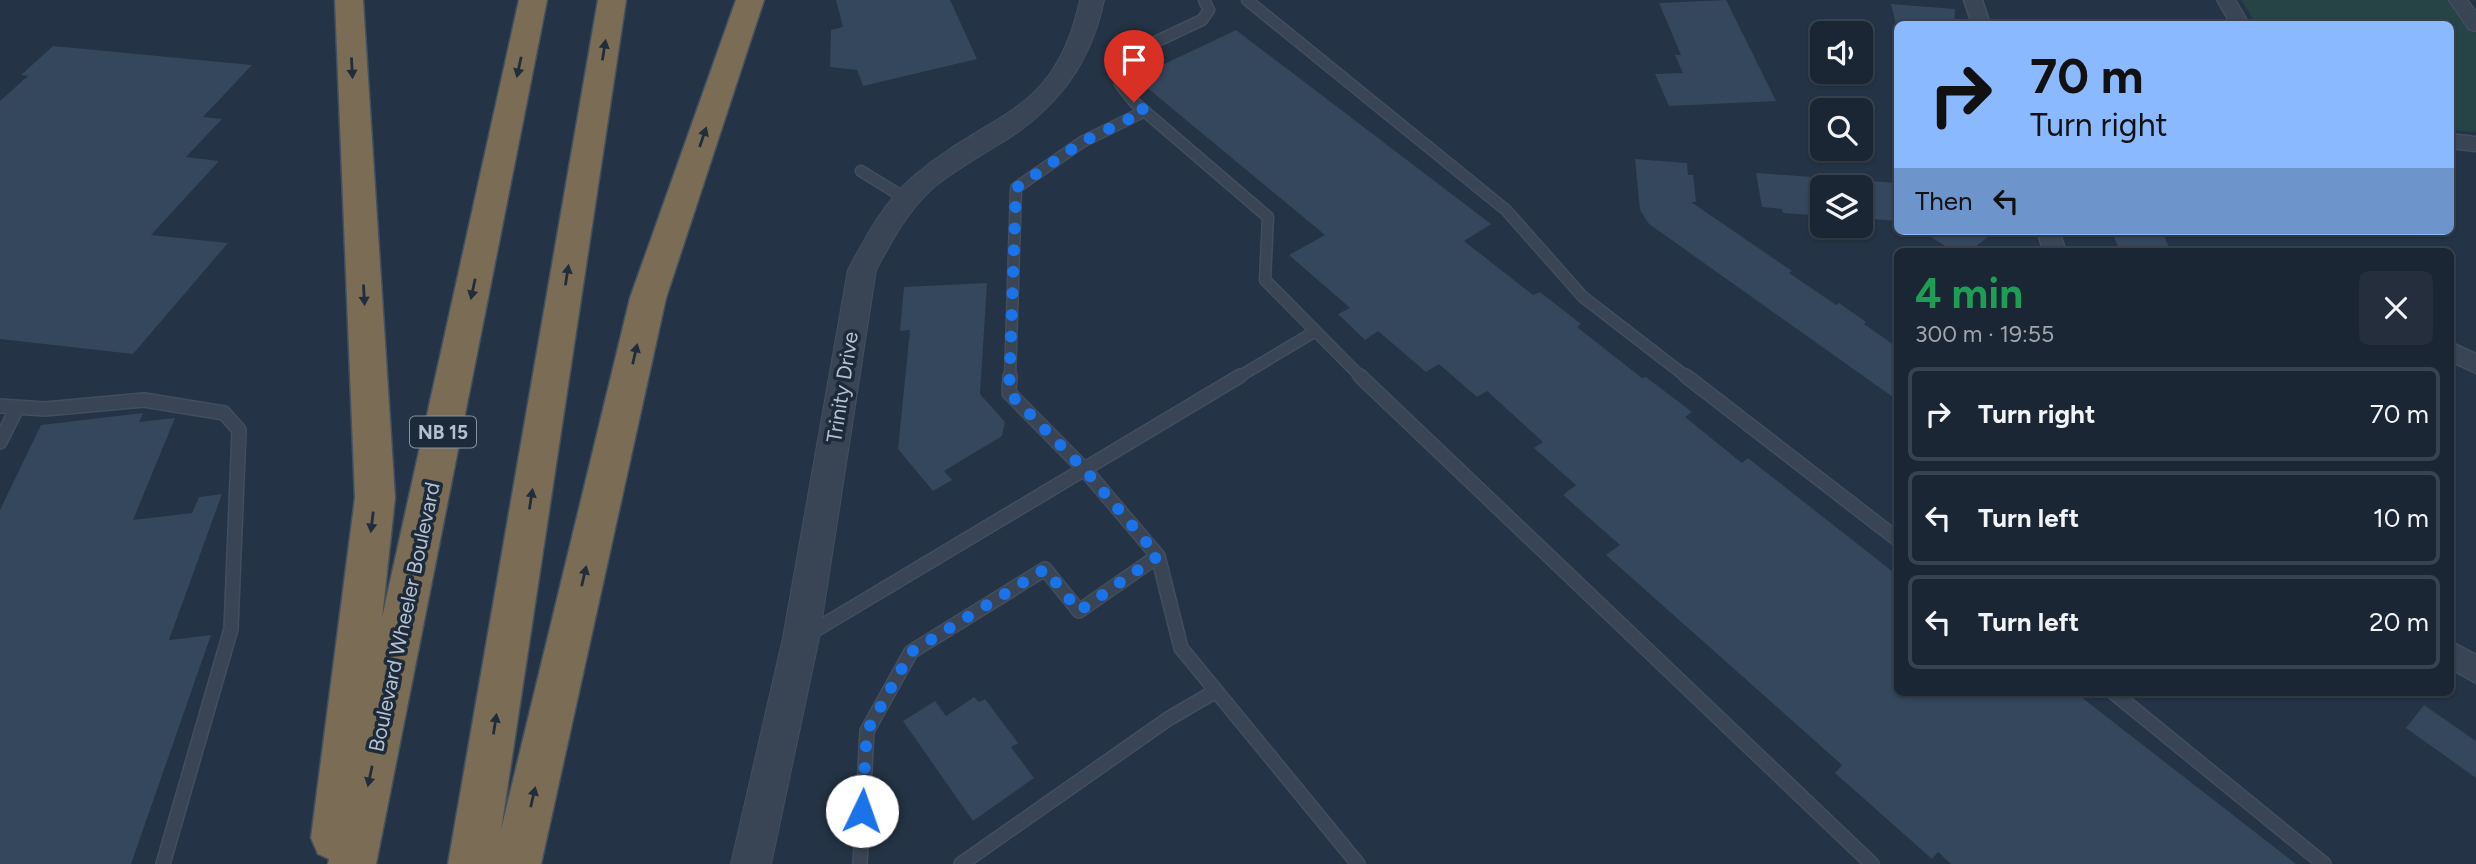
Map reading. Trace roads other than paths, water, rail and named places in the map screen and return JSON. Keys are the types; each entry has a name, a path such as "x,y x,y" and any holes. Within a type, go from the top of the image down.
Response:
{"highway":[{"path":"332,864 375,498 349,0"},
{"name":"Boulevard Wheeler Boulevard","path":"352,864 533,0"},
{"path":"472,864 612,0"},
{"path":"517,864 648,298 750,0"}],"street":[{"name":"Trinity Drive","path":"751,864 801,639 862,270 889,219 934,173 1012,125 1051,92 1073,62 1082,43 1092,0"},
{"path":"1973,0 1980,21"},
{"path":"2226,0 2238,21"},
{"path":"2458,0 2476,25"},
{"path":"2454,141 2476,144"},
{"path":"2454,353 2476,364"},
{"path":"2454,656 2476,670"}],"lane":[{"path":"1204,0 1209,10 1202,20 1132,53 1122,66 1120,83 1145,111 1268,217 1265,280 1314,332 1872,864"},
{"path":"1247,0 1506,210 1583,297 1894,537"},
{"path":"1145,111 1082,142 1016,188 1009,393 1085,470 1158,556 1181,648 1358,864"},
{"path":"861,171 908,200"},
{"path":"801,639 1314,332"},
{"path":"0,406 45,409 144,400 224,413 239,430 231,629 163,864"},
{"path":"0,442 17,408"},
{"path":"860,864 867,731 911,652 1045,569 1079,611 1158,556"},
{"path":"961,864 1168,719 1216,691"},
{"path":"2118,696 2323,864"}]}
